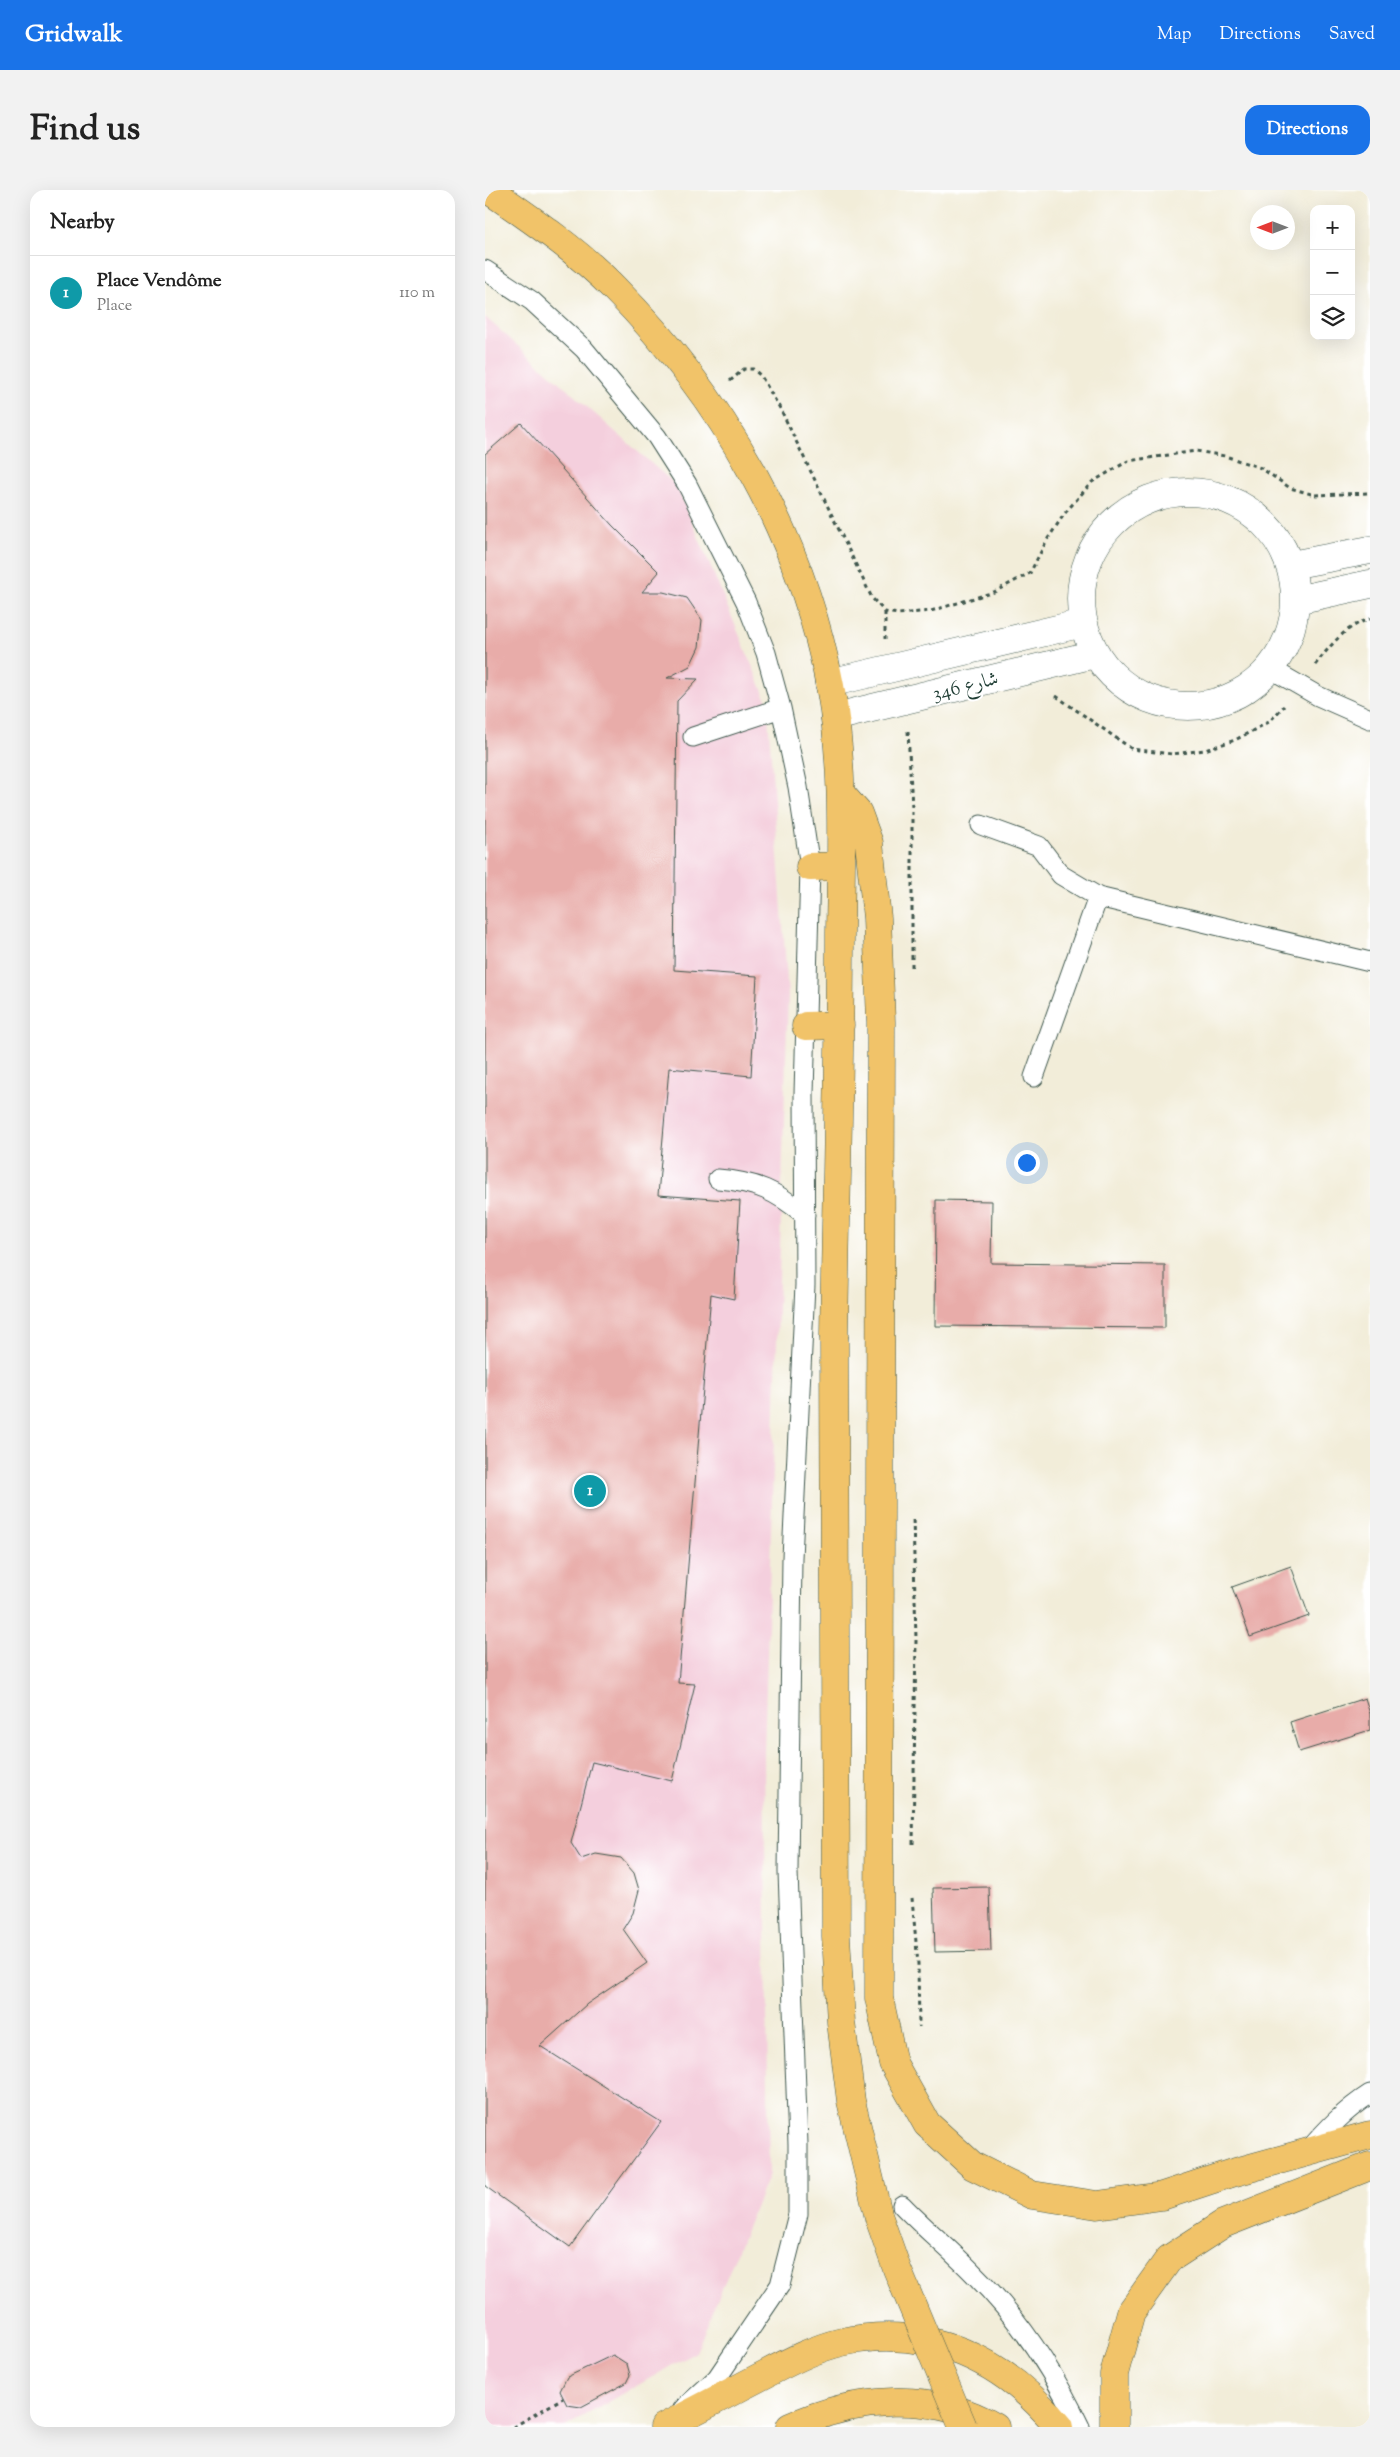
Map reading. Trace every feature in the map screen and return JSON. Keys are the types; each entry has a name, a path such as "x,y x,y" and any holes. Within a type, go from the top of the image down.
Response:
{"main road":[{"path":"489,190 534,221 612,286 677,355 708,399 739,447 763,492 795,565 813,620 829,683 835,717 841,794 833,1336 836,1926 841,2022 851,2101 879,2218 897,2269 963,2427"},
{"path":"841,794 858,813 869,844 877,918 881,1022 879,1998 893,2063 927,2124 973,2166 1032,2195 1097,2205 1162,2196 1308,2151 1370,2135"},
{"path":"810,867 841,866"},
{"path":"806,1026 839,1025"},
{"path":"1114,2427 1114,2374 1131,2312 1169,2259 1223,2224 1370,2166"},
{"path":"663,2427 812,2352 842,2342 873,2338 935,2343 966,2353 993,2367 1019,2385 1043,2407 1059,2427"},
{"path":"789,2427 849,2406 899,2400 948,2408 995,2427"}],"street":[{"path":"1183,490 1229,498 1267,525 1291,565 1296,600 1289,640 1271,669 1234,697 1196,708 1156,703 1121,684 1095,654 1083,623 1082,576 1102,533 1138,503 1183,490"},
{"path":"1291,565 1370,550"},
{"path":"1296,600 1370,584"},
{"name":"شارع 346","path":"829,683 1083,623"},
{"name":"شارع 346","path":"835,717 1095,654"}],"lane":[{"path":"485,270 532,301 584,349 657,437 687,484 746,602 766,653 781,708 798,787 810,867 806,1026 805,1285 792,1558 788,1872 798,2144 798,2214 780,2285 717,2378 663,2427"},
{"path":"1271,669 1301,686 1370,719"},
{"path":"693,737 781,708"},
{"path":"981,825 1039,846 1061,875 1098,897 1370,962"},
{"path":"1034,1077 1098,897"},
{"path":"718,1179 741,1181 767,1188 805,1215"},
{"path":"1308,2151 1328,2127 1351,2106 1370,2094"},
{"path":"902,2205 936,2240 974,2274 1007,2311 1038,2351 1064,2394 1080,2427"}],"path":[{"path":"708,399 744,369 753,369 761,376 781,410 872,598 885,612 898,614 931,611 994,592 1030,573 1047,540 1065,514 1092,482 1128,461 1196,451 1225,456 1261,468 1290,488 1315,495 1370,493"},
{"path":"1051,696 1058,696 1132,749 1172,754 1205,750 1235,740 1269,722 1301,686 1312,668 1339,636 1361,622 1370,619"},
{"path":"912,976 912,808 907,728 916,729"},
{"path":"913,1515 916,1640 913,1852"},
{"path":"913,1890 918,1964 919,2030"},
{"path":"513,2427 563,2398"}],"shaded area":[{"path":"485,317 677,486 767,701 788,995 764,1753 769,2174 696,2352 565,2427 485,2427"}],"building":[{"path":"521,423 612,525 659,572 642,592 663,592 687,598 702,620 699,647 690,666 667,678 698,679 677,701 674,970 757,976 751,1076 669,1068 658,1195 740,1201 734,1299 711,1294 678,1683 695,1684 672,1781 592,1762 571,1843 581,1859 596,1854 621,1858 634,1873 639,1890 633,1913 623,1929 647,1963 587,2004 540,2046 661,2122 570,2247 485,2186 485,454"},
{"path":"936,1200 992,1201 991,1263 1165,1265 1165,1328 935,1326"},
{"path":"1291,1566 1309,1616 1250,1637 1232,1587"},
{"path":"1365,1698 1370,1714 1370,1730 1299,1752 1290,1722"},
{"path":"989,1887 991,1951 935,1952 933,1888"},
{"path":"613,2355 627,2364 630,2375 626,2383 581,2407 567,2405 560,2391 567,2377"}],"place":[{"name":"Place Vendôme","path":"590,1491"}]}
